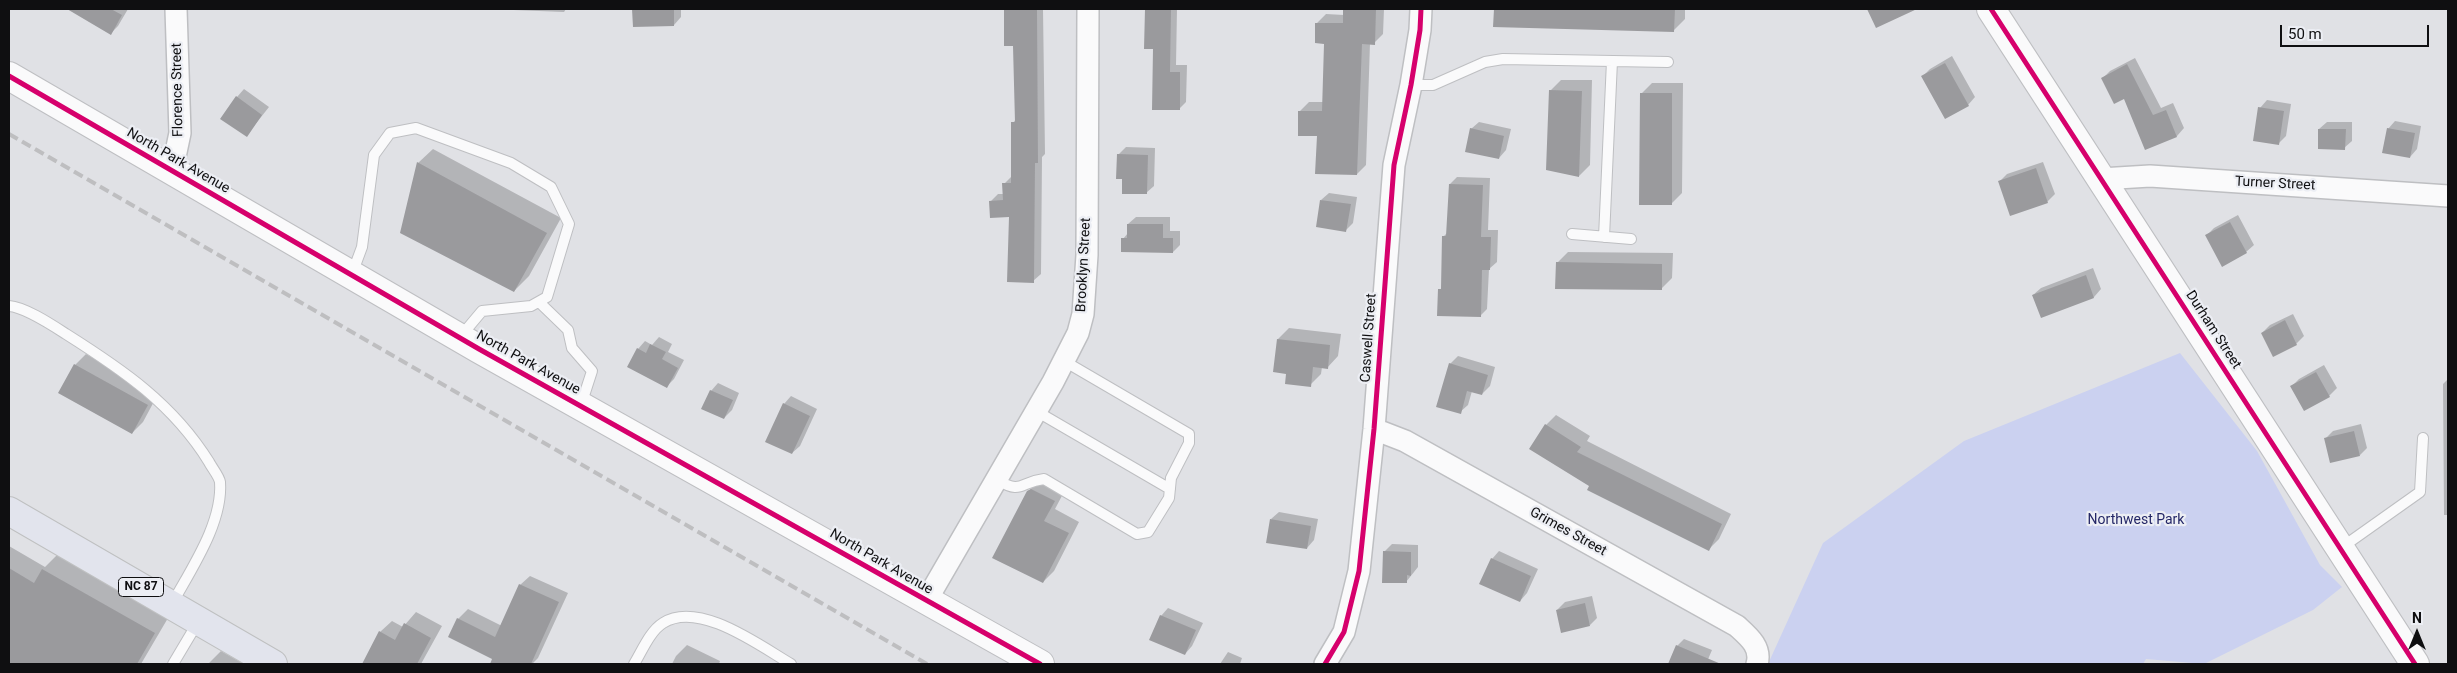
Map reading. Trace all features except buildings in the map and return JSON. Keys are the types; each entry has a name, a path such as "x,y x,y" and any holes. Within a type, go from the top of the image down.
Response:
{"highway":[{"name":"NC 87","path":"9,510 273,664"}],"street":[{"name":"Florence Street","path":"172,170 180,133 176,9"},
{"name":"Brooklyn Street","path":"926,601 1036,411 1078,333 1083,314 1087,255 1088,9"},
{"name":"Caswell Street","path":"1325,664 1344,632 1359,572 1374,429 1394,165 1411,85 1420,30 1421,9"},
{"name":"Durham Street","path":"1990,9 2415,664"},
{"name":"North Park Avenue","path":"9,76 460,338 1040,664"},
{"name":"Turner Street","path":"2101,179 2150,176 2448,196"},
{"name":"Grimes Street","path":"1374,429 1406,441 1737,626 1752,639 1756,655"}],"lane":[{"path":"1411,85 1433,85 1485,62 1503,58 1668,62"},
{"path":"1604,237 1612,61"},
{"path":"352,275 362,247 374,155 390,133 416,128 511,163 551,187 569,224 547,298 530,306 482,311 460,338"},
{"path":"1572,234 1630,240"},
{"path":"539,302 568,330 572,348 592,371 580,406"},
{"path":"9,306 14,306 51,324 123,370 158,399 201,450 220,480 216,516 171,605"},
{"path":"996,480 1011,488 1021,487 1032,480 1044,479 1137,534 1148,532 1169,498 1171,478 1189,443 1189,434 1064,361"},
{"path":"1036,411 1170,489"},
{"path":"2340,548 2420,492 2423,438"},
{"path":"634,664 656,630 664,622 682,617 704,619 723,624 791,664"},
{"path":"173,664 198,621"}],"green space":[{"name":"Northwest Park","path":"2180,353 2257,451 2320,565 2342,587 2313,610 2204,664 2146,659 2143,664 1768,664 1823,543 1964,441"}],"railway":[{"path":"9,134 927,664"}],"cycle path":[{"path":"1325,664 1344,632 1359,571 1374,429 1394,165 1411,85 1420,30 1421,9"},
{"path":"1991,9 2415,664"},
{"path":"9,76 479,349 1040,664"}]}
